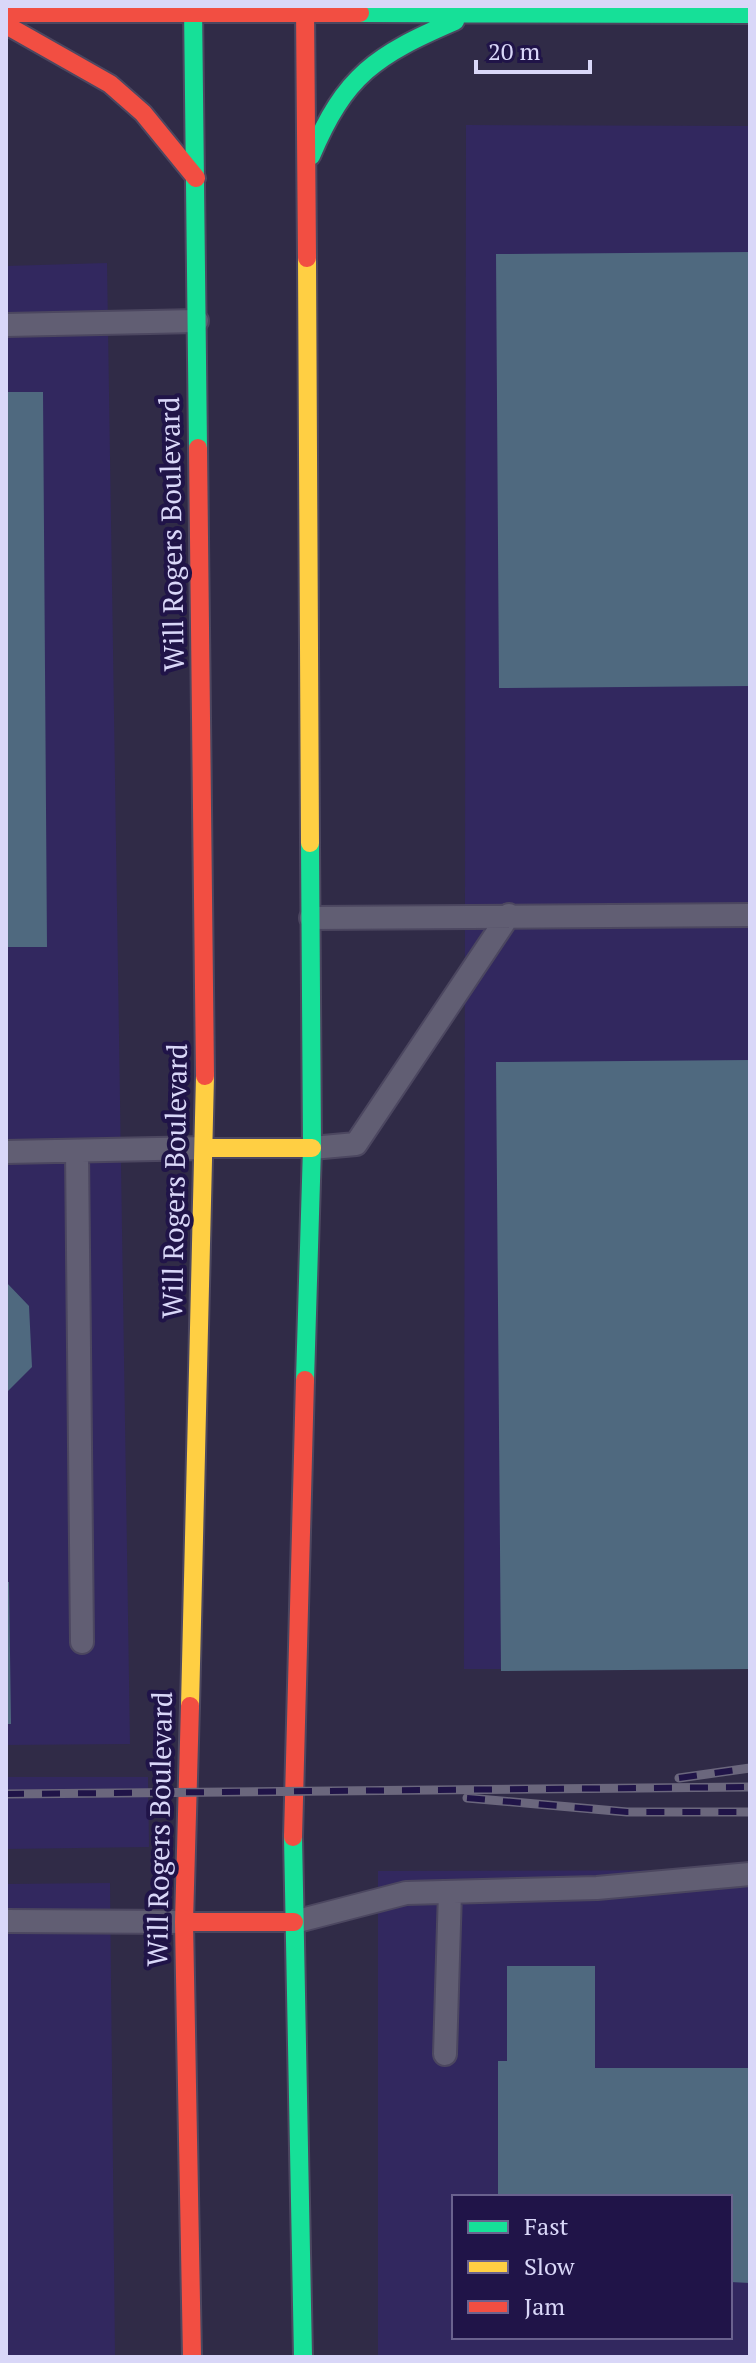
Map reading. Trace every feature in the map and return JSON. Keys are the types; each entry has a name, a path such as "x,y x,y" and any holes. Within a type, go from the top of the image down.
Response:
{"main road":[{"name":"Will Rogers Boulevard","path":"192,2357 184,1922 206,1148 193,10"},
{"path":"303,2357 292,1790 312,1148 305,10"},
{"path":"6,13 305,10 470,14 750,14"},
{"path":"305,173 328,111 361,70 410,40 470,14"},
{"path":"6,25 110,84 143,113 196,178"},
{"path":"206,1148 312,1148"},
{"path":"184,1922 294,1922"}],"lane":[{"path":"6,325 197,321"},
{"path":"312,1148 356,1144 509,915"},
{"path":"311,918 750,915"},
{"path":"6,1152 206,1148"},
{"path":"77,1151 82,1642"},
{"path":"294,1922 406,1893 597,1888 750,1874"},
{"path":"445,2054 450,1892"},
{"path":"6,1921 184,1922"}],"shaded area":[{"path":"466,125 750,126 750,1669 464,1669"},
{"path":"107,263 130,1744 6,1745 6,266"},
{"path":"6,1777 148,1777 149,1847 6,1849"},
{"path":"750,1870 750,2357 378,2357 378,1871"},
{"path":"110,1883 115,2357 6,2357 6,1884"}],"building":[{"path":"750,252 750,686 499,688 496,254"},
{"path":"6,392 43,392 47,947 6,947"},
{"path":"750,1060 750,1669 501,1671 496,1062"},
{"path":"6,1282 29,1306 32,1367 6,1393"},
{"path":"6,1582 9,1582 11,1724 6,1724"},
{"path":"507,1966 595,1966 595,2068 750,2068 750,2283 732,2282 732,2195 498,2195 498,2061 507,2061"}],"railway":[{"path":"679,1778 750,1768"},
{"path":"6,1794 750,1787"},
{"path":"467,1798 627,1812 750,1812"}],"traffic: fast":[{"path":"193,6 198,448"},
{"path":"360,13 750,14"},
{"path":"311,156 337,106 366,71 404,45 455,21"},
{"path":"305,1380 312,1148 310,843"},
{"path":"293,1837 303,2357"}],"traffic: slow":[{"path":"307,258 310,843"},
{"path":"190,1706 205,1076"},
{"path":"206,1148 312,1148"}],"traffic: jam":[{"path":"305,6 307,258"},
{"path":"6,13 360,13"},
{"path":"6,25 110,84 143,113 196,178"},
{"path":"198,448 205,1076"},
{"path":"293,1837 305,1380"},
{"path":"190,1706 184,1922 192,2357"},
{"path":"184,1922 294,1922"}]}
